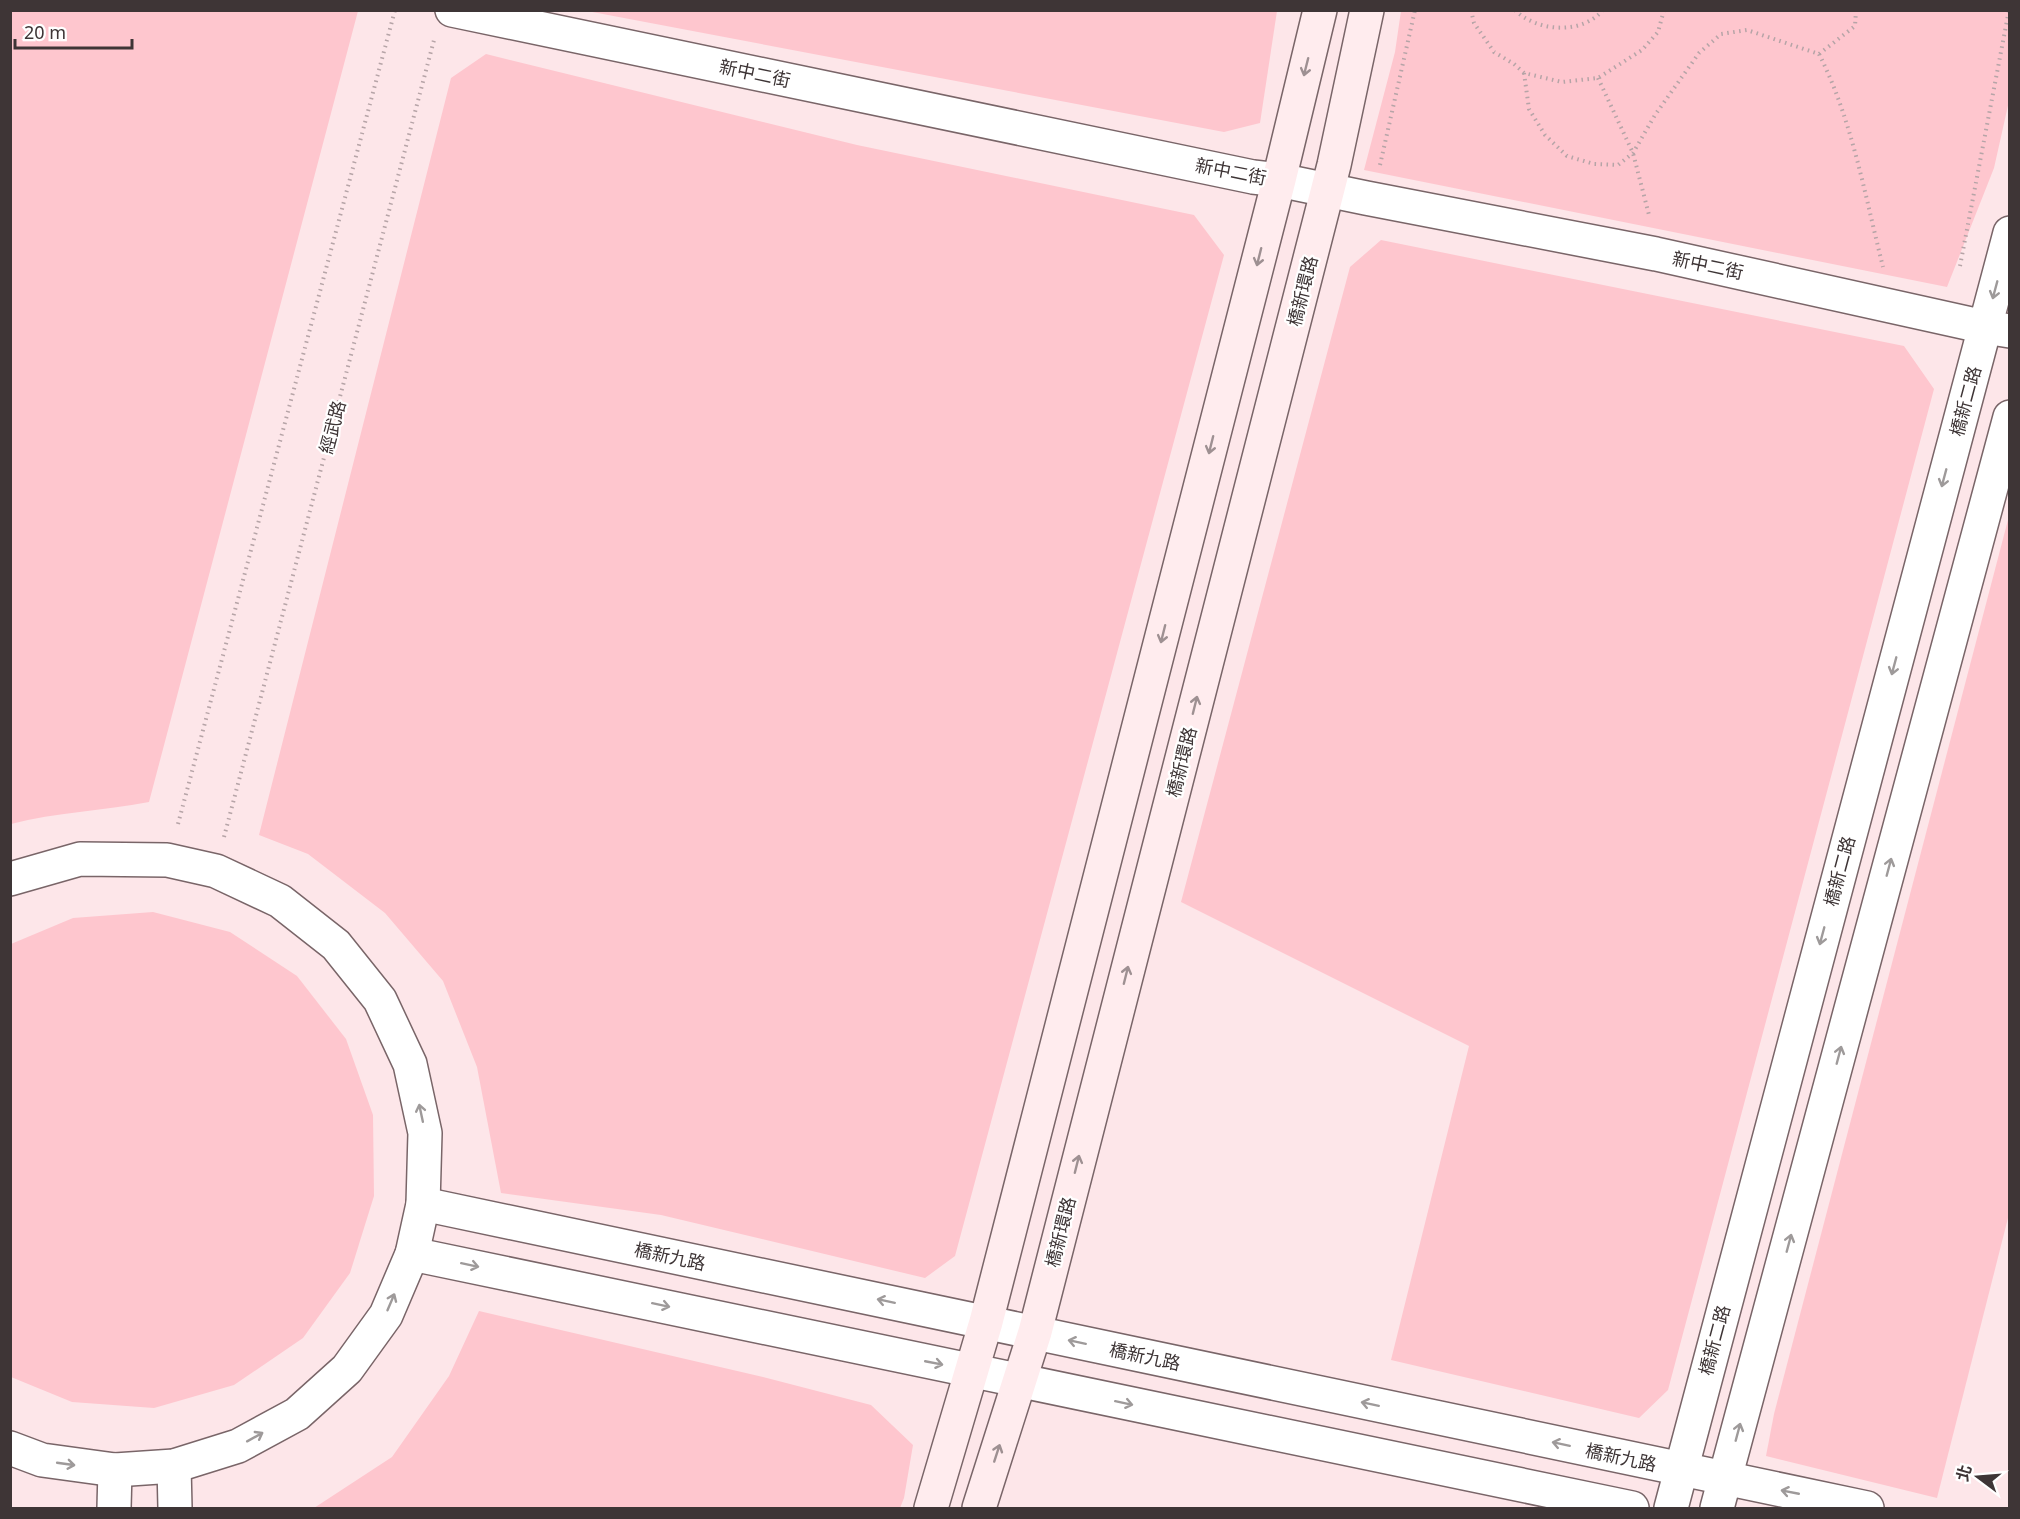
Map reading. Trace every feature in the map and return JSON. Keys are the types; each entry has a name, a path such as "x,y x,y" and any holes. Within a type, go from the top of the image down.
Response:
{"street":[{"path":"931,1509 986,1322 1280,180 1320,10"},
{"name":"橋新環路","path":"979,1509 1035,1332 1327,190 1367,10"},
{"name":"新中二街","path":"444,22 1253,177 1280,180 1656,254 1997,329"},
{"name":"橋新二路","path":"1671,1509 1680,1469 1997,329 2010,233"},
{"path":"1721,1494 2010,417"},
{"path":"10,879 80,859 167,860 216,872 280,901 336,945 380,1000 410,1064 425,1133 423,1204 412,1254 386,1315 347,1369 297,1414 238,1446 174,1466 115,1470 42,1460 10,1448"},
{"name":"橋新九路","path":"423,1204 1680,1469 1721,1494 1867,1509"},
{"path":"412,1254 1632,1509"},
{"path":"174,1466 175,1509"},
{"path":"114,1509 115,1470"}],"path":[{"path":"176,832 395,10"},
{"path":"1379,168 1415,10"},
{"path":"1471,10 1474,23 1494,52 1524,73 1562,82 1599,78 1642,50 1658,32 1664,10"},
{"path":"1515,10 1522,17 1541,26 1560,29 1585,23 1597,17 1603,10"},
{"path":"1819,54 1855,26 1856,10"},
{"path":"1960,269 2009,10"},
{"name":"經武路","path":"223,843 444,22"},
{"path":"1524,73 1529,109 1545,135 1567,156 1594,164 1618,165 1633,153 1655,115 1699,53 1720,34 1747,30 1819,54 1834,83 1883,270 1872,268"},
{"path":"1599,78 1633,153 1653,230 1656,254"}],"shaded area":[{"path":"11,10 358,11 149,802 11,824"},
{"path":"587,11 1277,11 1260,123 1224,132"},
{"path":"1401,11 2009,11 2009,101 1994,168 1947,287 1364,170 1395,52"},
{"path":"486,54 857,145 1194,215 1224,255 955,1256 925,1278 661,1215 501,1193 477,1067 443,981 385,913 308,854 259,835 451,78"},
{"path":"1381,240 1904,346 1934,389 1668,1390 1639,1418 1391,1360 1469,1046 1181,902 1350,267"},
{"path":"2009,516 2009,1214 1937,1498 1766,1456 1774,1414"},
{"path":"153,912 230,932 297,976 346,1039 373,1115 374,1196 350,1273 303,1338 234,1385 154,1408 72,1402 11,1377 11,944 73,918"},
{"path":"479,1311 763,1377 871,1405 913,1445 904,1498 900,1508 314,1508 392,1457 449,1376"}]}
